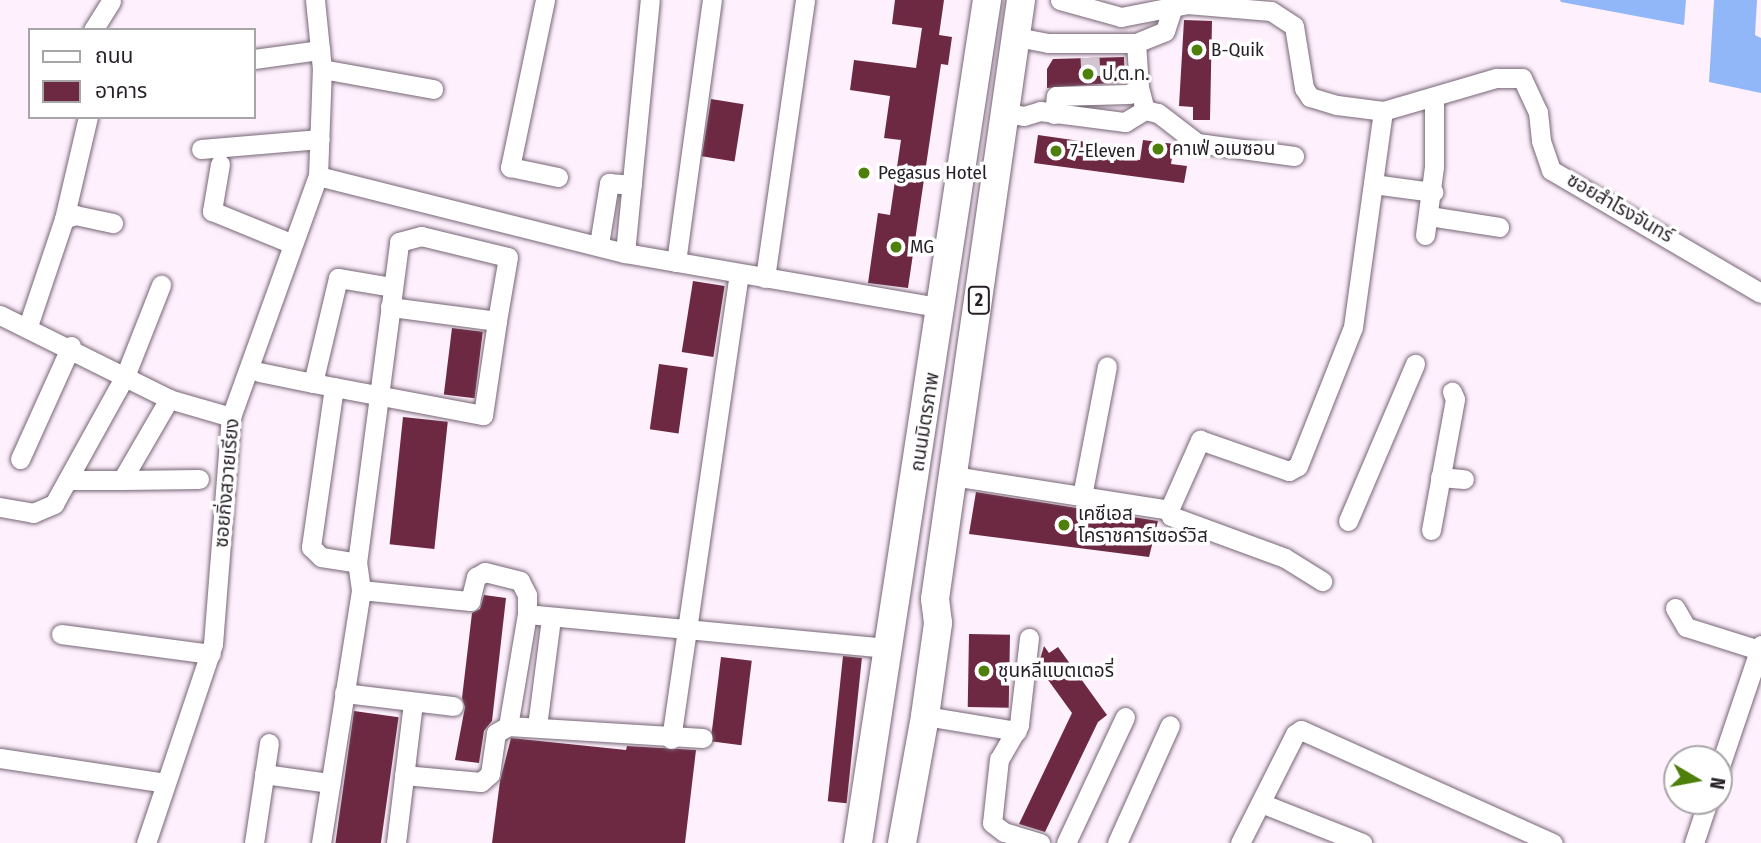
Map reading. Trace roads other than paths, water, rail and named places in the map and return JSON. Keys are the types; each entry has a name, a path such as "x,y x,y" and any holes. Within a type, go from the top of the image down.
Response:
{"highway":[{"name":"ถนนมิตรภาพ","path":"858,843 943,308 988,0"},
{"name":"ถนนมิตรภาพ","path":"902,843 925,716 938,623 935,599 1021,0"},
{"path":"864,843 866,786"}],"street":[{"name":"ซอยกิ่งสวายเรียง","path":"146,843 211,654 231,417 318,176 321,60 315,0"},
{"path":"545,0 510,166 558,177"},
{"path":"625,253 650,0"},
{"path":"676,262 712,0"},
{"path":"765,278 806,0"},
{"name":"ซอยสำโรงจันทร์","path":"1060,0 1121,16 1172,4 1271,10 1294,26 1304,88 1310,97 1383,111 1434,100 1496,78 1522,78 1538,112 1541,141 1551,170 1761,293"},
{"path":"94,28 111,1"},
{"path":"1016,37 1090,50 1136,43 1165,31 1172,4"},
{"path":"1136,43 1139,87 1145,110"},
{"path":"256,60 321,60 433,89"},
{"path":"1054,114 1056,96 1129,94 1139,87"},
{"path":"1426,235 1433,192 1434,100"},
{"path":"1006,113 1054,114 1125,122 1145,110 1158,113 1197,143 1294,156"},
{"path":"1322,581 1285,558 1171,516 1169,510 1200,440 1295,470 1353,327 1383,111"},
{"path":"28,326 64,219 88,119"},
{"path":"201,149 320,139"},
{"path":"220,163 212,211 293,244"},
{"path":"318,176 625,253 943,308"},
{"path":"600,238 609,183 632,185"},
{"path":"1373,184 1433,192"},
{"path":"64,219 75,215 114,223"},
{"path":"1429,216 1499,227"},
{"path":"258,372 381,396 483,415 508,257 421,236 399,242 381,396 357,563 361,590 321,843"},
{"path":"671,739 740,274"},
{"path":"313,383 338,278 391,297 497,321"},
{"path":"0,508 33,513 48,510 68,480 126,374 161,285"},
{"path":"0,314 71,346 169,399 231,417"},
{"path":"20,459 71,346"},
{"path":"1348,521 1415,364"},
{"path":"1082,496 1107,366"},
{"path":"334,387 312,547 321,557 357,563"},
{"path":"1431,530 1452,393"},
{"path":"122,480 169,399"},
{"path":"953,476 1169,510"},
{"path":"1440,477 1464,479"},
{"path":"68,480 199,479"},
{"path":"361,590 470,601 475,577 485,572 520,581 527,595 527,614 508,726"},
{"path":"1675,608 1681,623 1699,623 1760,648 1727,745"},
{"path":"527,614 888,648"},
{"path":"537,726 551,618"},
{"path":"61,635 211,654"},
{"path":"1029,638 1017,731 999,759 992,823 1004,832 1040,843"},
{"path":"344,693 453,706"},
{"path":"396,843 413,702"},
{"path":"925,716 1017,731"},
{"path":"1066,843 1125,717"},
{"path":"1117,843 1170,725"},
{"path":"404,775 481,782 490,774 496,733 508,726 537,726 671,739 703,738"},
{"path":"1240,843 1294,734 1301,730 1553,843"},
{"path":"254,843 269,743"},
{"path":"0,758 165,783"},
{"path":"264,774 330,783"},
{"path":"1261,803 1362,843"},
{"path":"1694,843 1703,815"}],"water":[{"path":"1560,0 1686,0 1684,25 1561,2"},
{"path":"1714,0 1757,0 1755,35 1761,38 1761,93 1709,82"}],"tunnel":[{"path":"1090,57 1092,95"}],"place":[{"name":"B-Quik","path":"1197,50"},
{"name":"ป.ต.ท.","path":"1088,74"},
{"name":"คาเฟ่ อเมซอน","path":"1158,149"},
{"name":"7-Eleven","path":"1056,151"},
{"name":"Pegasus Hotel","path":"864,173"},
{"name":"MG","path":"896,247"},
{"name":"เคซีเอส โคราชคาร์เซอร์วิส","path":"1064,525"},
{"name":"ชุนหลีแบตเตอรี่","path":"984,671"}]}
